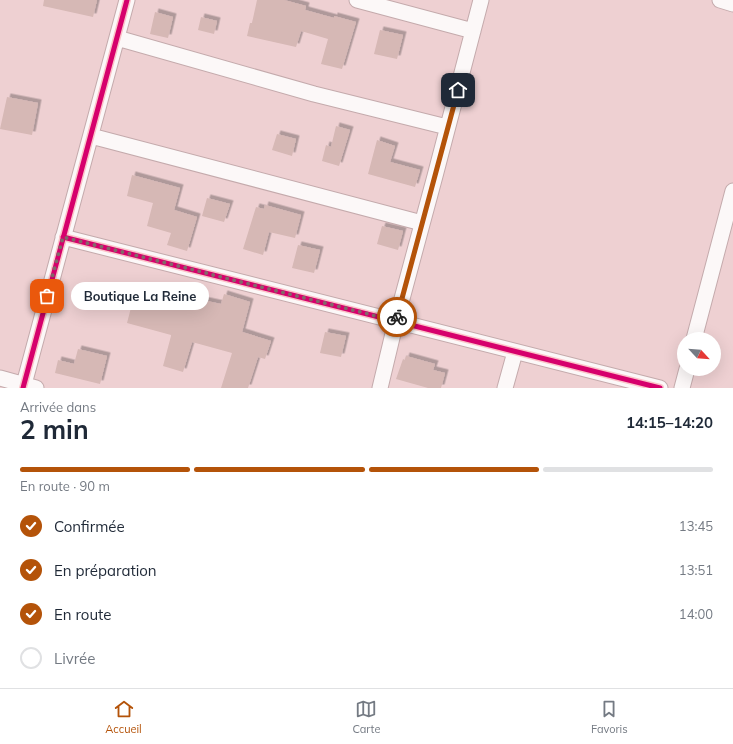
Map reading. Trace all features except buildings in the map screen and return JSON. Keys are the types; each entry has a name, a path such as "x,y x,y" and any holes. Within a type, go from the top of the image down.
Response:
{"street":[{"path":"0,378 27,387 63,237 127,0"},
{"path":"357,0 472,31"},
{"path":"380,388 396,321 436,176 447,127 481,0"},
{"path":"720,0 733,4"},
{"path":"117,38 314,94 447,127"},
{"path":"91,136 422,223"},
{"path":"696,332 730,216 733,191"},
{"path":"63,237 660,388"},
{"path":"505,388 515,352"},
{"path":"682,388 685,376"}],"cycle path":[{"path":"23,388 127,0"},
{"path":"63,237 660,388"}],"way so far":[{"path":"47,296 63,237 396,321 397,317"}],"place":[{"name":"Boutique La Reine","path":"47,296"}],"route":[{"path":"397,317 458,90"}]}
